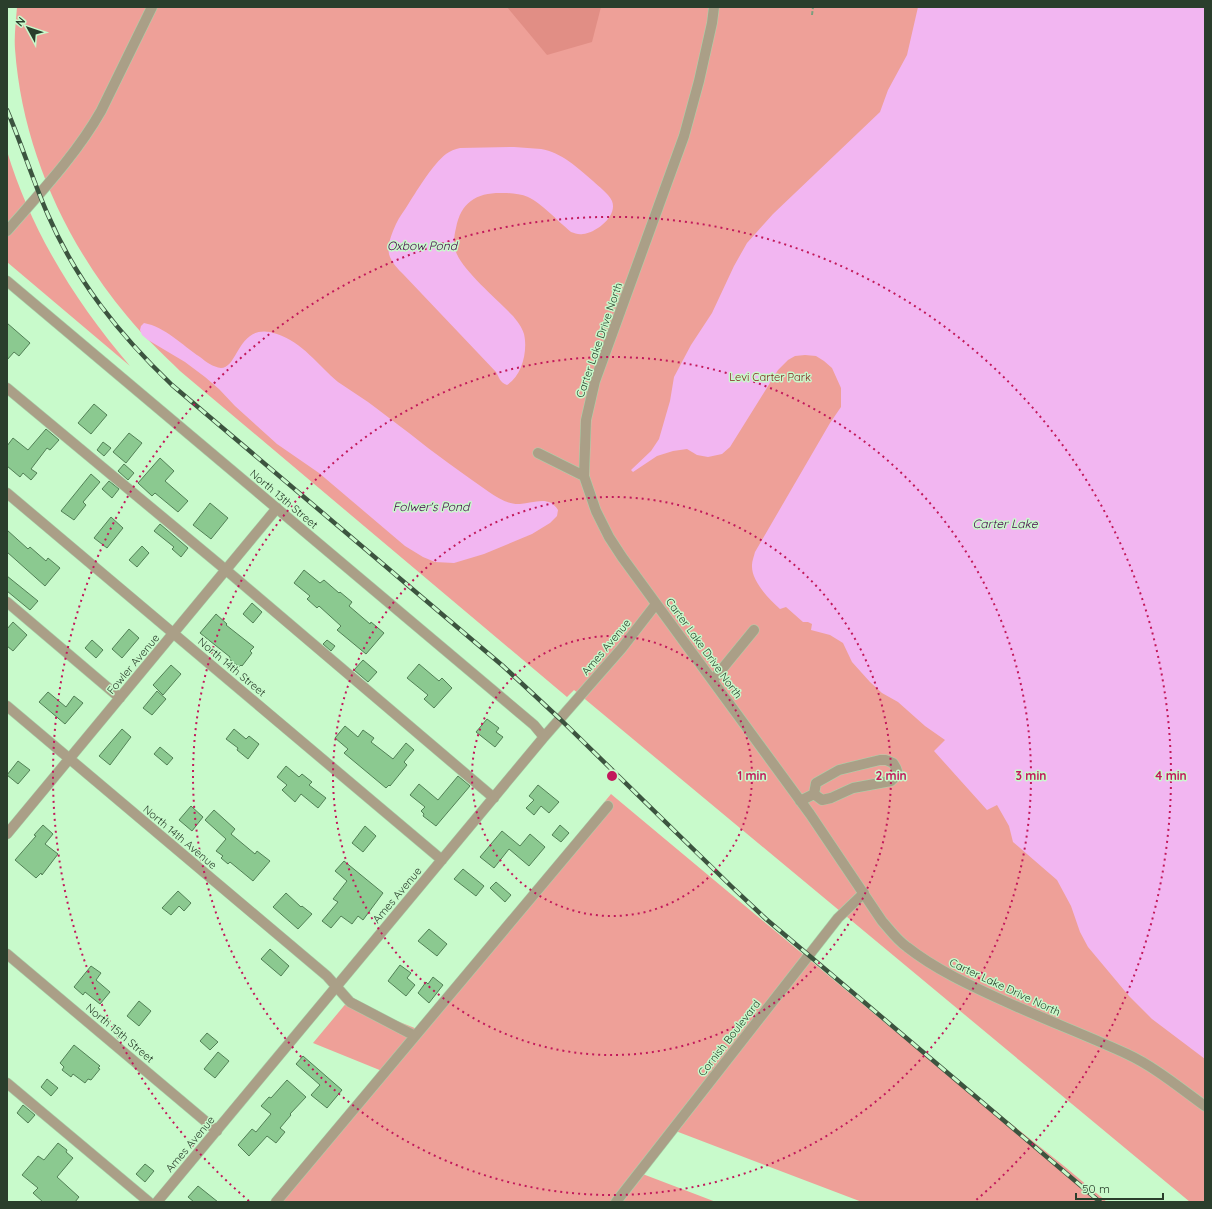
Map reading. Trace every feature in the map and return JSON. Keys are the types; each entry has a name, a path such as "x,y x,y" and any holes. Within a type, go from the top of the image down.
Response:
{"street":[{"path":"7,231 82,142 101,111 152,7"},
{"name":"Carter Lake Drive North","path":"714,7 712,23 699,81 684,136 595,381 586,420 584,476 596,511 609,537 622,557 800,801 892,934 920,957 978,989 1045,1020 1128,1055 1154,1070 1205,1106"},
{"name":"North 13th Street","path":"7,281 534,725 544,737"},
{"path":"7,388 226,570 494,798"},
{"path":"538,453 584,476"},
{"name":"North 14th Street","path":"7,493 442,860"},
{"name":"Fowler Avenue","path":"8,830 70,759 277,508"},
{"path":"7,602 120,698"},
{"name":"Ames Avenue","path":"157,1202 544,737 622,648 656,604"},
{"path":"712,680 754,630"},
{"name":"North 14th Avenue","path":"7,706 327,976 336,988 350,1002 415,1036"},
{"path":"880,760 886,760 893,763 896,768 896,776 891,781 853,788 831,798 822,800 814,794 816,783 839,770 880,760"},
{"path":"800,801 814,794"},
{"path":"276,1202 608,806"},
{"name":"Cornish Boulevard","path":"616,1202 838,918 864,893"},
{"name":"North 15th Street","path":"7,954 217,1131"},
{"path":"7,1083 148,1202"}],"path":[{"path":"812,14 813,7"}],"green space":[{"name":"Levi Carter Park","path":"17,7 1205,7 1205,1202 1190,1202 574,690 567,697 180,371 153,344 133,323 84,257 50,192 37,157 19,86 15,44"},
{"path":"7,151 17,181 29,209 42,238 57,265 91,317 130,366 7,262"},
{"path":"611,794 890,1027 1107,1202 862,1202 673,1130 640,1173 716,1202 275,1202 382,1071 313,1043 348,1001 417,1029"}],"shaded area":[{"path":"507,7 601,7 592,42 547,55"}],"water":[{"name":"Carter Lake","path":"918,7 1205,7 1205,1059 1152,1019 1129,996 1088,947 1080,932 1071,906 1057,880 1013,842 1009,826 997,805 987,810 934,751 945,740 925,726 898,702 882,693 870,682 852,662 843,643 830,635 811,630 812,624 803,622 786,607 780,609 766,595 754,577 752,563 755,552 830,423 841,407 841,388 832,368 816,356 795,356 788,360 778,370 730,447 722,454 708,457 697,455 687,449 673,451 657,456 633,472 631,470 651,451 659,439 670,401 674,377 691,345 712,313 734,266 747,243 773,214 880,112 888,90 907,55"},
{"name":"Oxbow Pond","path":"514,147 541,149 555,153 569,161 606,193 612,201 613,207 609,218 605,223 594,231 581,234 571,232 539,204 528,197 519,194 486,194 472,200 462,211 458,219 454,243 460,260 473,276 513,316 524,334 525,348 523,362 517,376 507,385 501,381 496,372 397,268 391,260 389,254 389,243 396,224 421,184 441,158 446,154 460,148"},
{"name":"Folwer's Pond","path":"144,323 166,332 207,362 215,367 221,368 227,366 232,361 241,346 254,333 264,331 286,338 302,348 338,382 373,406 489,492 500,499 516,504 546,501 554,505 558,510 557,516 550,523 532,534 484,554 454,563 435,562 423,557 405,546 319,473 277,444 205,377 185,362 142,335 140,330"}],"building":[{"path":"7,323 30,343 19,356 14,352 7,360"},
{"path":"94,404 107,415 91,434 78,423"},
{"path":"46,429 59,440 50,450 47,448 31,469 37,473 31,480 23,473 20,477 7,466 7,446 13,438 28,450"},
{"path":"129,433 142,443 126,463 113,452"},
{"path":"103,442 111,448 104,456 97,450"},
{"path":"160,458 174,471 165,481 188,501 178,512 155,493 152,496 138,483"},
{"path":"124,464 134,473 128,480 118,471"},
{"path":"91,474 100,482 83,502 86,505 74,520 61,511"},
{"path":"109,481 119,489 112,498 102,489"},
{"path":"210,503 228,518 211,539 193,525"},
{"path":"111,517 123,528 107,548 94,538"},
{"path":"160,524 188,548 181,557 172,549 174,547 154,531"},
{"path":"7,530 28,549 30,547 46,561 48,558 60,568 45,586 7,552"},
{"path":"142,546 149,553 137,567 129,560"},
{"path":"304,570 320,583 324,580 339,593 340,592 352,602 349,606 370,624 371,622 384,633 366,654 337,630 341,626 319,606 317,608 307,599 310,596 294,583"},
{"path":"7,576 38,601 30,610 7,591"},
{"path":"252,603 262,612 253,623 243,614"},
{"path":"216,614 227,624 226,625 254,647 250,651 252,653 242,666 241,665 239,667 229,659 230,657 200,633"},
{"path":"13,622 27,635 13,651 7,646 7,629"},
{"path":"129,629 139,638 122,658 112,649"},
{"path":"92,640 103,650 96,658 85,648"},
{"path":"327,640 335,646 331,651 323,644"},
{"path":"363,660 377,672 368,682 354,670"},
{"path":"419,664 439,681 442,678 452,688 434,708 424,699 428,695 407,678"},
{"path":"171,665 181,674 163,695 153,685"},
{"path":"157,691 166,699 152,715 143,708"},
{"path":"48,692 66,707 74,696 83,703 65,724 39,702"},
{"path":"487,719 499,728 496,732 503,737 495,747 476,732"},
{"path":"345,726 358,737 363,730 374,738 371,742 393,759 406,743 414,750 404,762 407,765 390,786 389,785 386,788 344,753 348,749 335,738"},
{"path":"122,729 131,737 110,765 99,756"},
{"path":"234,729 246,739 249,736 259,744 248,759 237,750 238,748 226,739"},
{"path":"160,747 173,758 167,765 154,754"},
{"path":"18,761 30,770 18,784 7,775"},
{"path":"286,766 299,777 302,774 312,782 309,785 326,798 318,808 301,794 295,802 282,790 287,785 277,777"},
{"path":"458,776 470,786 436,826 423,816 424,814 421,811 425,807 410,795 419,784 438,800"},
{"path":"538,785 559,802 549,813 541,806 534,815 526,808 534,800 529,796"},
{"path":"191,806 203,817 192,831 179,820"},
{"path":"214,810 235,829 231,834 255,854 257,851 270,861 253,881 230,862 228,864 221,858 223,856 216,851 226,839 205,820"},
{"path":"43,825 53,834 45,844 58,854 42,875 41,873 36,878 15,860 36,836 34,835"},
{"path":"560,825 569,833 561,842 552,835"},
{"path":"365,826 376,836 363,852 352,843"},
{"path":"502,831 520,846 530,834 545,847 529,866 509,849 494,868 480,857"},
{"path":"344,861 383,893 363,920 358,916 352,924 341,916 331,928 322,921 338,902 333,899 347,881 335,871"},
{"path":"463,869 484,886 476,896 454,879"},
{"path":"496,882 511,895 505,902 490,888"},
{"path":"178,891 191,903 184,911 179,906 171,915 162,908"},
{"path":"286,893 301,907 302,906 312,914 298,929 273,907"},
{"path":"429,929 447,944 437,956 418,941"},
{"path":"270,949 289,966 281,976 261,959"},
{"path":"400,965 411,973 407,978 415,985 406,996 388,981"},
{"path":"91,966 101,973 96,980 110,992 100,1004 85,992 83,995 74,987"},
{"path":"433,977 443,985 429,1003 418,993 426,982 428,984"},
{"path":"139,1001 151,1011 139,1026 127,1016"},
{"path":"207,1033 218,1042 210,1050 200,1041"},
{"path":"74,1045 100,1066 98,1068 100,1069 91,1080 88,1079 85,1083 73,1074 71,1077 62,1070 64,1067 60,1063"},
{"path":"218,1052 229,1061 215,1078 204,1069"},
{"path":"303,1056 342,1090 327,1108 311,1095 320,1085 296,1064"},
{"path":"47,1079 58,1088 51,1096 41,1087"},
{"path":"287,1080 306,1097 290,1114 291,1115 280,1128 285,1132 276,1143 267,1136 249,1156 238,1145 252,1129 256,1132 271,1114 261,1106 269,1097 271,1098"},
{"path":"23,1105 35,1115 28,1123 17,1113"},
{"path":"58,1143 67,1150 66,1152 73,1158 57,1177 79,1197 75,1202 43,1202 33,1193 38,1188 22,1175 38,1156 44,1160"},
{"path":"145,1164 154,1171 145,1182 136,1174"},
{"path":"198,1186 218,1202 194,1202 188,1197"}],"railway":[{"path":"7,110 48,215 72,263 86,285 117,326 134,346 172,385 503,666 560,719 766,919 1100,1202"}]}
